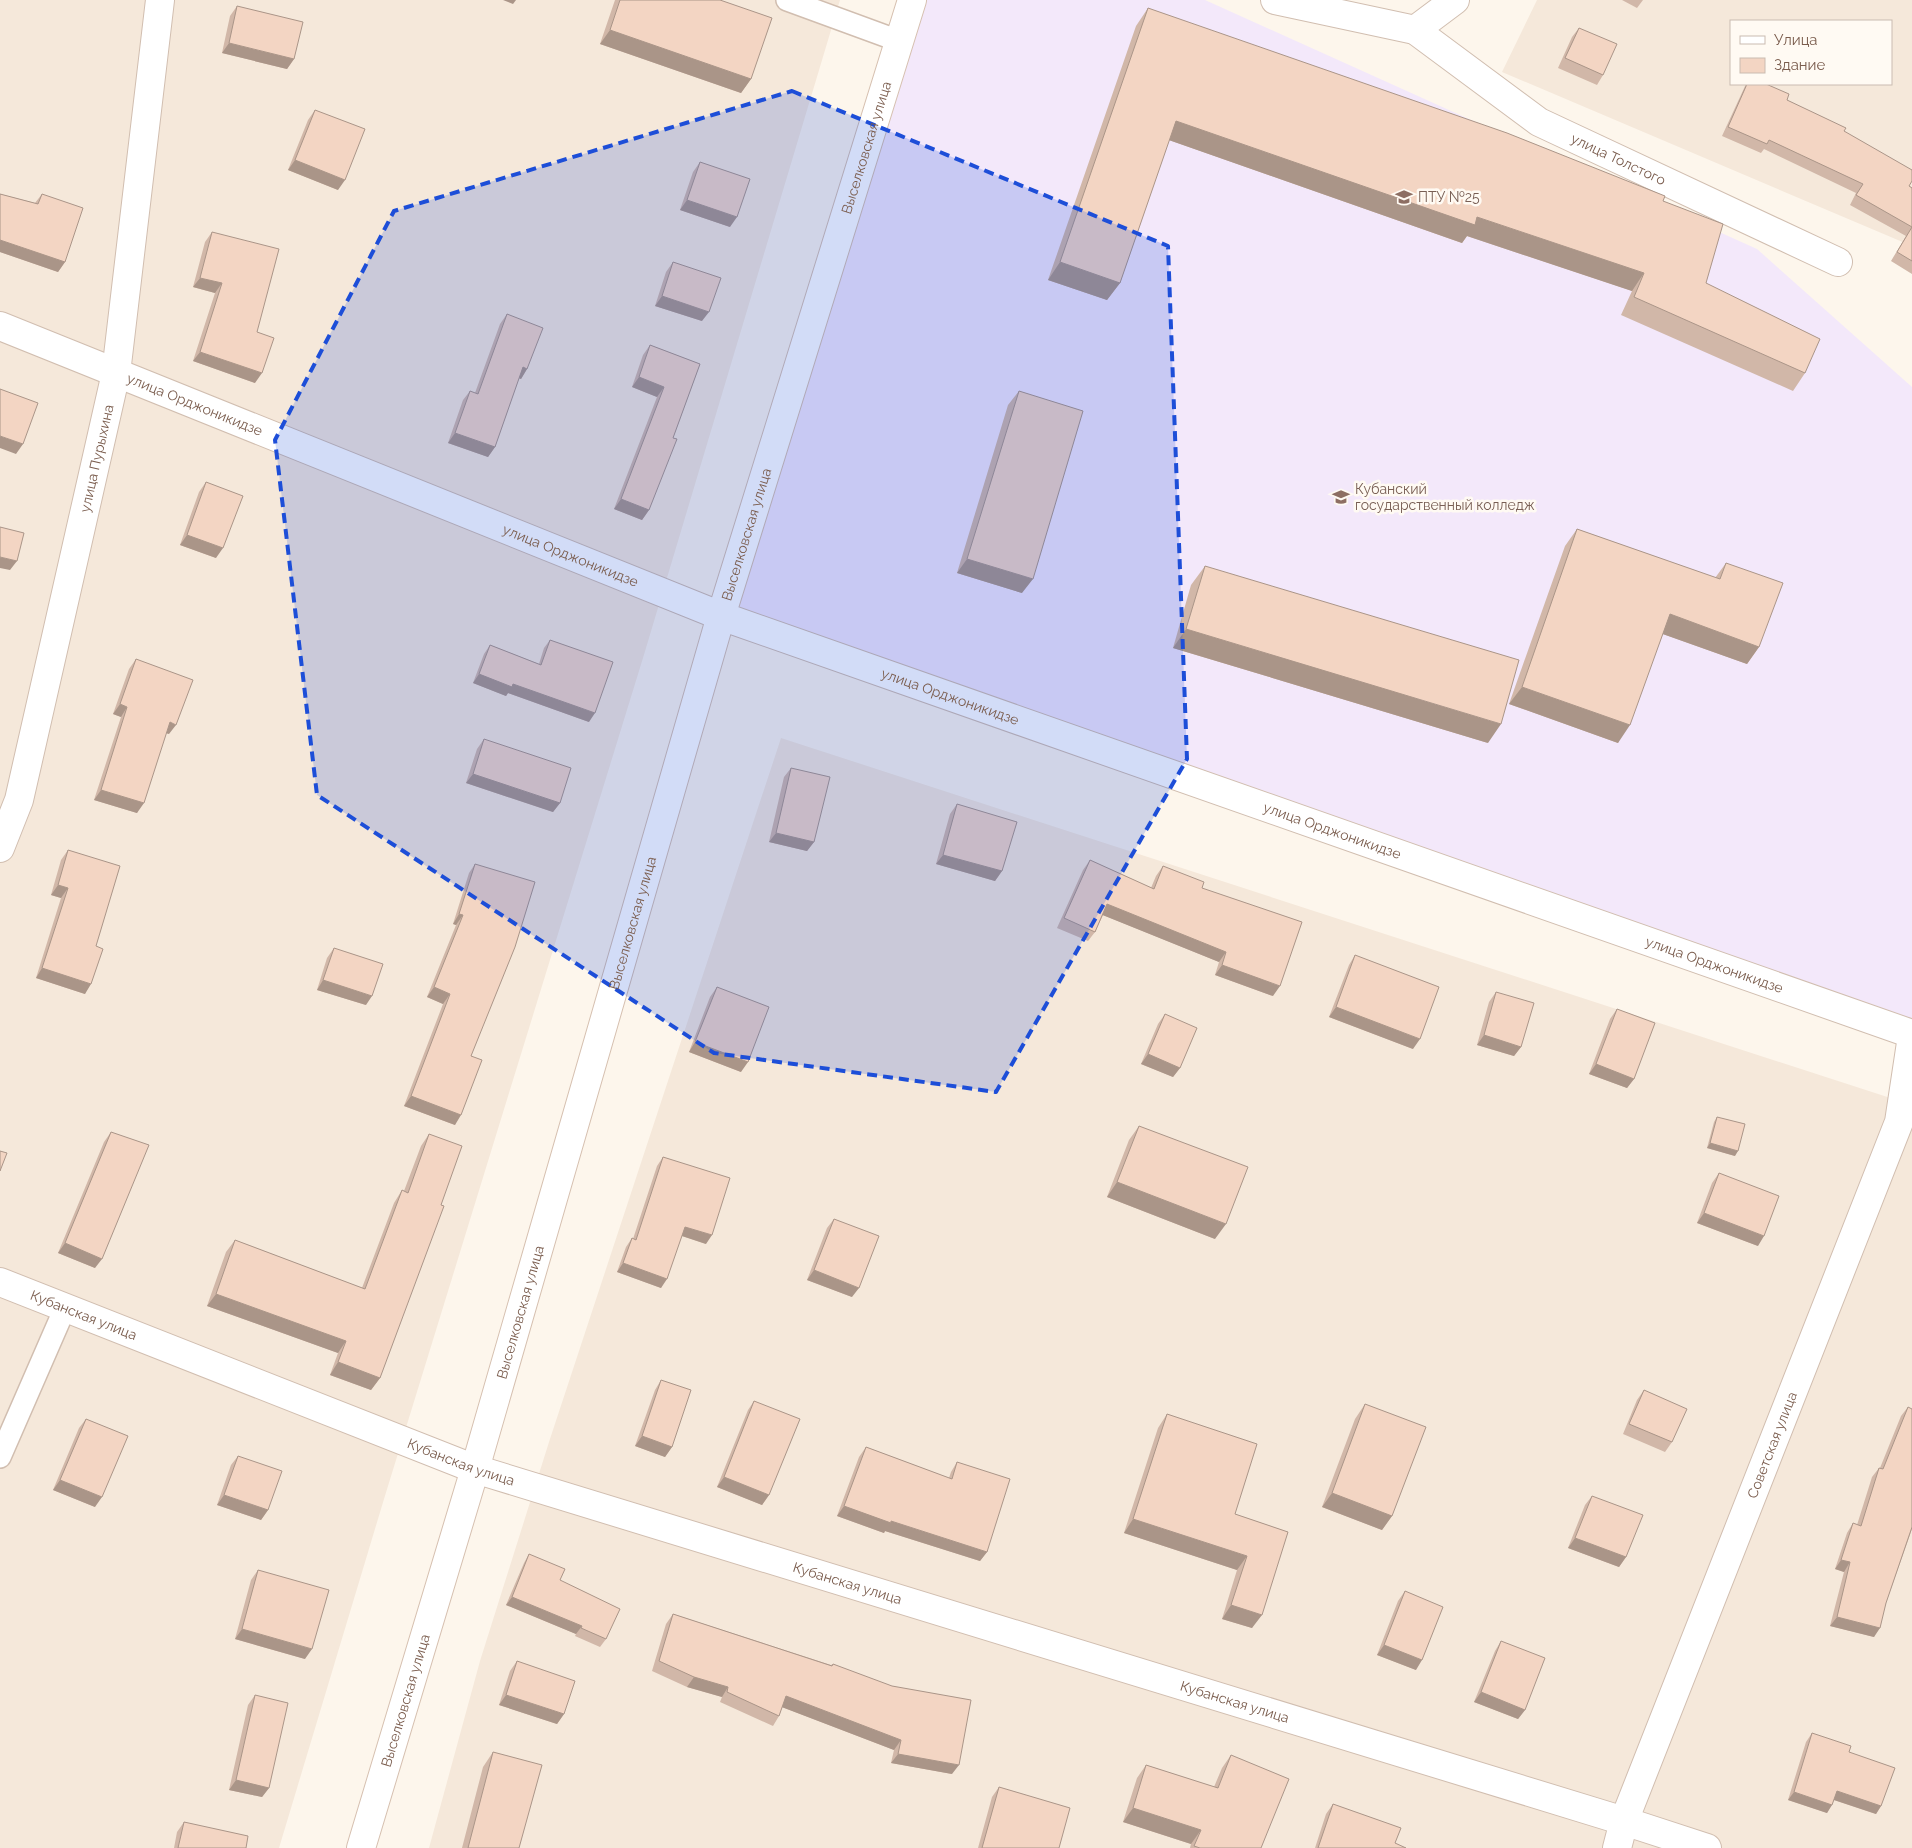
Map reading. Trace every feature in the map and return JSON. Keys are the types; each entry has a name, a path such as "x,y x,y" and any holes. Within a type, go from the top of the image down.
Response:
{"street":[{"name":"улица Пурыхина","path":"0,848 20,800 116,374 160,0"},
{"name":"Выселковская улица","path":"361,1848 476,1469 721,616 912,0"},
{"name":"улица Толстого","path":"1275,0 1416,30 1539,122 1838,262"},
{"path":"1416,30 1455,0"},
{"name":"улица Орджоникидзе","path":"0,326 721,616 1912,1035"},
{"name":"Советская улица","path":"1616,1848 1624,1821 1899,1122 1912,1035"},
{"name":"Кубанская улица","path":"0,1282 476,1469 1707,1848"}],"lane":[{"path":"787,0 900,41"},
{"path":"0,1457 65,1308"}],"highlighted area":[{"path":"792,91 1168,246 1187,759 996,1092 714,1053 317,795 275,440 394,211"}],"shaded area":[{"path":"0,0 840,0 643,658 384,1499 279,1848 0,1848"},
{"name":"Кубанский государственный колледж","path":"925,0 1205,0 1757,249 1912,387 1912,1017 1908,1026 737,607"},
{"path":"1537,0 1912,0 1912,246 1502,72"},
{"path":"781,738 1912,1105 1912,1848 429,1848 480,1661 549,1442"}],"building":[{"path":"620,0 720,0 772,18 751,79 610,30"},
{"path":"237,6 303,22 294,59 229,43"},
{"path":"1148,8 1507,133 1665,196 1663,201 1723,224 1706,283 1820,339 1805,373 1634,297 1644,273 1477,217 1475,225 1176,121 1120,283 1060,262"},
{"path":"1579,28 1617,44 1603,75 1565,58"},
{"path":"1747,85 1768,85 1789,94 1787,100 1846,128 1844,131 1912,170 1912,181 1909,186 1912,188 1912,227 1856,195 1863,184 1769,140 1767,144 1728,127"},
{"path":"315,110 365,129 345,180 295,160"},
{"path":"700,162 750,179 737,217 687,200"},
{"path":"0,194 38,204 42,194 83,208 65,262 0,240"},
{"path":"1912,227 1912,261 1897,252"},
{"path":"212,232 279,249 257,332 274,338 262,373 200,352 222,283 200,278"},
{"path":"673,262 721,278 709,312 662,296"},
{"path":"507,314 543,328 527,369 523,367 495,447 455,433 470,391 478,394"},
{"path":"650,345 700,364 673,438 677,439 649,510 621,499 664,387 639,377"},
{"path":"0,389 38,403 23,444 0,436"},
{"path":"1019,391 1083,411 1033,579 967,559"},
{"path":"206,482 243,496 223,548 187,535"},
{"path":"0,527 24,533 17,561 0,557"},
{"path":"1577,529 1720,579 1726,563 1783,583 1759,647 1670,614 1630,725 1522,687"},
{"path":"1205,566 1519,660 1501,724 1186,629"},
{"path":"550,640 613,662 595,713 513,684 512,687 479,674 490,645 541,665"},
{"path":"136,659 193,680 176,725 170,722 144,803 101,790 127,707 120,704"},
{"path":"484,739 571,768 560,803 473,774"},
{"path":"791,768 830,777 814,842 776,833"},
{"path":"957,804 1017,822 1002,871 943,855"},
{"path":"68,850 120,866 96,946 103,949 91,984 42,968 68,888 58,885"},
{"path":"1090,860 1154,889 1163,866 1204,882 1202,888 1302,922 1280,986 1222,965 1226,952 1107,904 1095,932 1064,918"},
{"path":"475,864 535,882 515,947 471,1056 482,1060 461,1115 411,1096 450,994 434,987 463,915 459,914"},
{"path":"334,948 383,964 372,996 323,980"},
{"path":"1355,955 1439,987 1420,1039 1336,1007"},
{"path":"717,987 769,1007 748,1062 695,1042"},
{"path":"1496,992 1534,1003 1521,1047 1484,1035"},
{"path":"1617,1009 1655,1023 1634,1079 1596,1064"},
{"path":"1165,1014 1197,1028 1180,1068 1148,1054"},
{"path":"1717,1117 1745,1124 1738,1151 1710,1143"},
{"path":"1139,1126 1248,1167 1226,1224 1117,1182"},
{"path":"111,1132 149,1145 102,1259 65,1243"},
{"path":"429,1134 462,1146 441,1205 444,1206 380,1378 338,1362 346,1341 216,1294 235,1240 365,1289 402,1190 408,1193"},
{"path":"0,1151 7,1153 0,1171"},
{"path":"663,1157 730,1178 712,1235 685,1227 667,1279 623,1263 632,1238 636,1240"},
{"path":"1719,1173 1779,1196 1764,1236 1704,1213"},
{"path":"834,1219 879,1236 859,1288 814,1270"},
{"path":"661,1380 691,1390 672,1447 642,1436"},
{"path":"1644,1390 1687,1409 1672,1442 1629,1424"},
{"path":"754,1401 800,1419 769,1495 724,1477"},
{"path":"1365,1404 1426,1427 1392,1516 1332,1493"},
{"path":"1908,1407 1912,1409 1912,1527 1886,1603 1880,1628 1837,1617 1850,1562 1841,1560 1853,1523 1861,1526 1879,1468 1883,1469"},
{"path":"1167,1414 1257,1444 1235,1514 1288,1532 1262,1615 1231,1605 1247,1556 1133,1519"},
{"path":"86,1419 128,1436 102,1497 60,1480"},
{"path":"866,1447 952,1479 957,1462 1010,1479 987,1552 891,1521 891,1523 844,1506"},
{"path":"238,1456 282,1471 268,1510 224,1495"},
{"path":"1592,1496 1643,1515 1626,1557 1575,1538"},
{"path":"529,1554 565,1569 560,1580 620,1609 606,1639 581,1628 582,1626 512,1597"},
{"path":"258,1570 329,1590 312,1649 242,1629"},
{"path":"1405,1591 1443,1607 1422,1660 1384,1645"},
{"path":"673,1614 832,1666 833,1664 892,1686 971,1700 959,1765 898,1754 901,1740 786,1696 779,1716 727,1692 728,1687 694,1677 659,1661"},
{"path":"1501,1641 1545,1658 1525,1710 1481,1692"},
{"path":"517,1661 575,1681 564,1714 506,1695"},
{"path":"255,1695 288,1703 269,1788 236,1780"},
{"path":"1812,1733 1851,1746 1849,1752 1895,1768 1881,1806 1837,1791 1832,1805 1794,1792"},
{"path":"493,1752 542,1765 519,1848 468,1848"},
{"path":"1231,1755 1289,1779 1261,1848 1200,1848 1194,1846 1201,1830 1133,1808 1146,1765 1218,1788"},
{"path":"999,1787 1070,1808 1059,1848 982,1848"},
{"path":"1333,1804 1401,1828 1395,1843 1406,1848 1318,1848"},
{"path":"184,1822 248,1836 246,1848 178,1848"}],"place":[{"name":"ПТУ №25","path":"1404,197"},
{"name":"Кубанский государственный колледж","path":"1341,497"}]}
